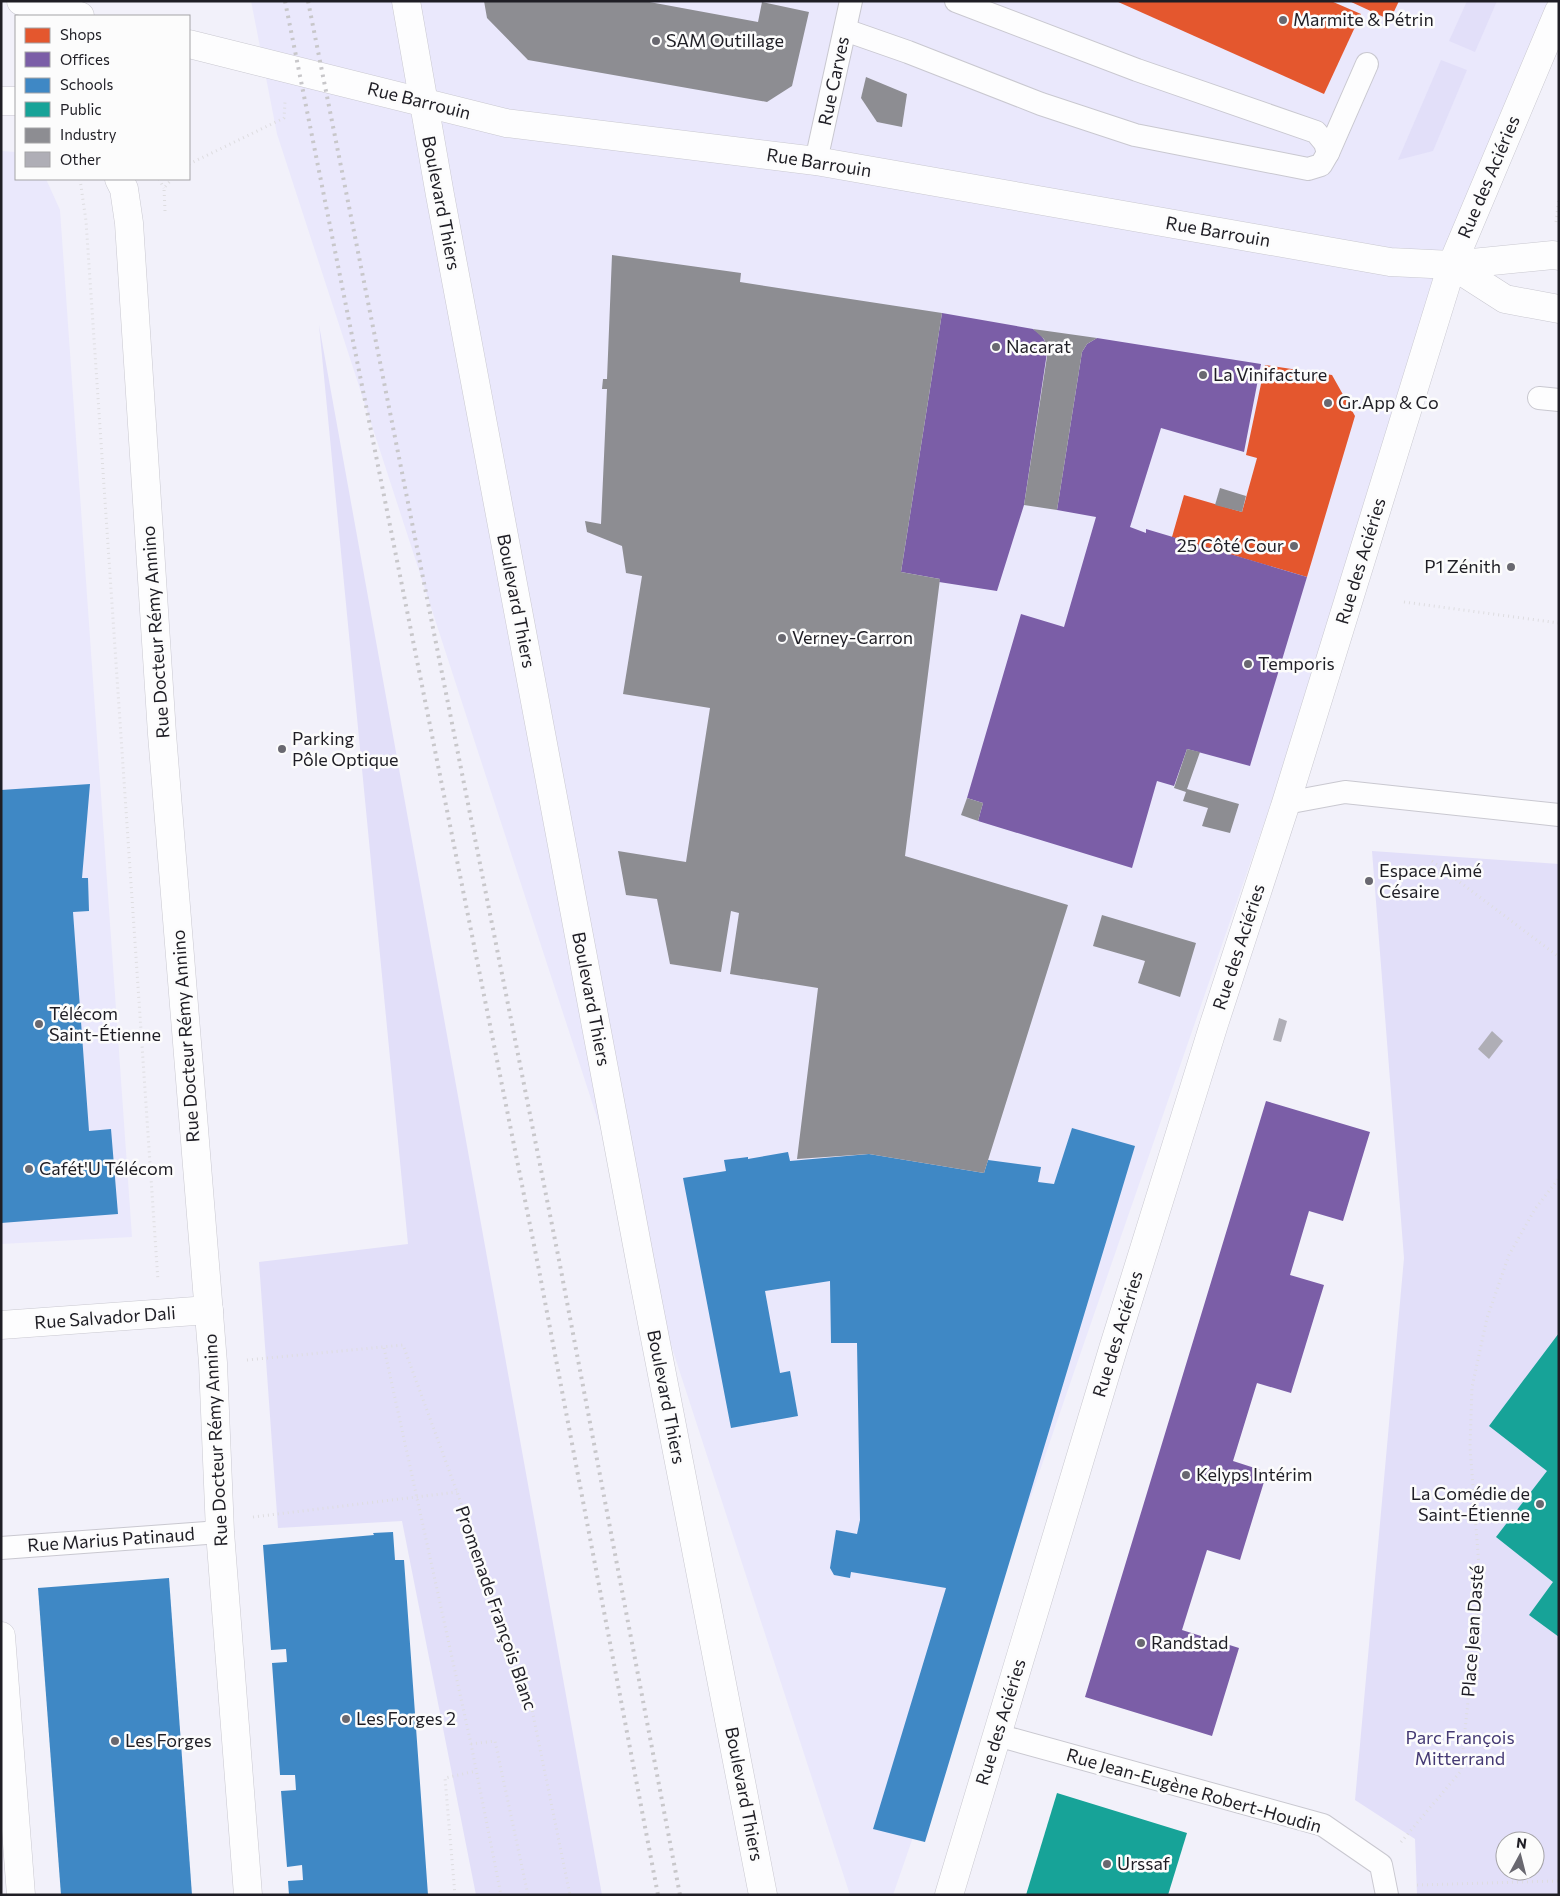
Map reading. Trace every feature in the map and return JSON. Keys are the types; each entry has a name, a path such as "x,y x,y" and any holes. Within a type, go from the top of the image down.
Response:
{"street":[{"path":"21,1 76,15"},
{"name":"Boulevard Thiers","path":"406,1 423,102 639,1256 763,1895"},
{"name":"Rue des Aciéries","path":"949,1895 1113,1349 1208,1043 1286,803 1452,265 1559,11"},
{"name":"Rue Barrouin","path":"190,44 506,123 816,162 1390,262 1452,265 1559,256"},
{"path":"1,101 15,101"},
{"name":"Rue Docteur Rémy Annino","path":"120,180 124,189 129,223 162,734 213,1363 220,1526 248,1895"},
{"path":"1452,265 1505,298 1559,309"},
{"name":"Rue Salvador Dali","path":"1,1325 209,1310"},
{"path":"1,1636 21,1895"}],"lane":[{"name":"Rue Carves","path":"816,162 851,1"},
{"path":"956,1 1137,70 1316,132 1325,143 1328,153"},
{"path":"845,30 908,52 1041,104 1135,135 1308,169 1321,165 1328,153 1366,64"},
{"path":"1286,803 1344,792 1559,815"},
{"name":"Rue Marius Patinaud","path":"1,1548 220,1526"},
{"name":"Rue Jean-Eugène Robert-Houdin","path":"997,1735 1323,1825 1382,1865"},
{"path":"1382,1865 1387,1890"}],"path":[{"path":"190,164 284,118 286,69"},
{"path":"80,180 87,231 161,1314"},
{"path":"160,180 164,188"},
{"path":"1404,602 1559,623"},
{"path":"1432,861 1559,957"},
{"name":"Place Jean Dasté","path":"1382,1865 1461,1771 1480,1580 1470,1447 1472,1387 1486,1318 1510,1255 1535,1209 1559,1178"},
{"name":"Promenade François Blanc","path":"384,1348 402,1345 457,1492 530,1700 570,1895"},
{"path":"213,1363 384,1348 418,1496 501,1895"},
{"path":"220,1526 418,1496 457,1492"},
{"path":"471,1744 495,1741 528,1895"},
{"path":"455,1895 445,1778 476,1770"},
{"path":"1387,1890 1559,1881"}],"shaded area":[{"path":"251,1 1559,1 1458,263 893,1895 850,1895 277,134"},
{"path":"1,151 15,152 15,180 46,180 60,210 132,1237 1,1244"}],"green space":[{"path":"1467,1 1497,1 1475,52 1449,41"},
{"path":"1441,60 1467,70 1433,151 1398,160"},
{"path":"319,325 602,1895 476,1895 402,1521 278,1528 259,1262 408,1244"},
{"name":"Parc François Mitterrand","path":"1372,851 1559,864 1559,1895 1417,1895 1415,1839 1355,1800 1404,1258"}],"building: Shops":[{"path":"1116,1 1331,1 1361,14 1324,94"},
{"path":"1349,1 1399,1 1390,20"},
{"path":"1265,365 1332,375 1355,416 1307,577 1172,537 1184,495 1242,512 1257,458 1246,455"}],"building: Offices":[{"path":"942,313 1033,329 1041,335 1048,346 1024,505 997,591 939,582 940,579 901,572"},
{"path":"1097,338 1261,364 1244,452 1161,428 1130,527 1146,533 1146,529 1307,577 1250,766 1187,749 1174,786 1157,781 1132,868 978,821 983,803 967,798 1021,614 1064,627 1096,517 1057,510 1082,352 1087,344"},
{"path":"1266,1101 1370,1132 1343,1221 1309,1211 1290,1275 1324,1285 1291,1393 1257,1383 1233,1461 1267,1472 1240,1560 1207,1550 1182,1630 1239,1648 1212,1736 1085,1697"}],"building: Schools":[{"path":"90,784 82,878 88,878 89,911 73,912 89,1131 111,1129 118,1214 1,1223 1,790"},
{"path":"1072,1128 1135,1146 925,1842 873,1829 946,1588 851,1572 850,1578 834,1575 830,1568 836,1530 857,1534 860,1520 857,1343 831,1343 830,1281 765,1291 780,1373 790,1371 798,1416 731,1428 683,1178 726,1171 724,1160 748,1157 748,1159 788,1152 790,1161 869,1154 984,1173 988,1160 1041,1167 1038,1182 1054,1184"},
{"name":"Les Forges 2","path":"393,1532 395,1560 404,1560 428,1895 289,1895 288,1881 303,1880 302,1865 287,1867 281,1791 296,1790 295,1775 280,1775 272,1663 287,1662 286,1649 271,1650 263,1545"},
{"name":"Les Forges","path":"169,1578 192,1895 61,1895 38,1588"}],"building: Public":[{"name":"La Comédie de Saint-Étienne","path":"1559,1333 1559,1637 1529,1615 1553,1582 1496,1537 1547,1471 1489,1426"},
{"name":"Urssaf","path":"1057,1793 1187,1833 1168,1895 1026,1895"}],"building: Industry":[{"name":"SAM Outillage","path":"484,1 644,1 758,22 762,2 809,12 792,86 767,102 528,60 487,18"},
{"path":"866,77 907,94 902,127 877,122 861,98"},
{"name":"Verney-Carron","path":"612,255 741,273 740,282 942,313 901,572 940,579 905,856 1068,905 984,1173 869,1154 797,1159 818,988 730,974 739,913 731,911 721,972 670,964 657,899 626,895 618,851 686,862 710,708 623,694 642,576 626,573 622,546 587,532 585,521 601,524 607,389 602,389 603,379 607,379"},
{"path":"1033,329 1097,338 1087,344 1082,352 1057,510 1024,505 1048,350 1044,339"},
{"path":"1220,488 1246,496 1242,512 1215,505"},
{"path":"1187,749 1200,752 1187,789 1239,804 1230,833 1202,826 1208,808 1183,801 1186,792 1174,788"},
{"path":"967,798 983,803 978,821 961,815"},
{"path":"1102,915 1196,943 1180,997 1138,983 1145,961 1093,946"}],"building: Other":[{"path":"1279,1018 1287,1021 1281,1042 1273,1040"},
{"path":"1492,1031 1503,1041 1489,1059 1478,1049"}],"railway":[{"path":"285,1 538,1265 658,1895"},
{"path":"308,1 559,1260 680,1895"}],"place":[{"name":"Marmite & Pétrin","path":"1283,20"},
{"name":"SAM Outillage","path":"656,41"},
{"name":"Nacarat","path":"996,347"},
{"name":"La Vinifacture","path":"1203,375"},
{"name":"Gr.App & Co","path":"1328,403"},
{"name":"25 Côté Cour","path":"1294,546"},
{"name":"P1 Zénith","path":"1511,567"},
{"name":"Verney-Carron","path":"782,638"},
{"name":"Temporis","path":"1248,664"},
{"name":"Parking Pôle Optique","path":"282,749"},
{"name":"Espace Aimé Césaire","path":"1369,881"},
{"name":"Télécom Saint-Étienne","path":"39,1024"},
{"name":"Cafét'U Télécom","path":"29,1169"},
{"name":"Kelyps Intérim","path":"1186,1475"},
{"name":"La Comédie de Saint-Étienne","path":"1540,1504"},
{"name":"Randstad","path":"1141,1643"},
{"name":"Les Forges 2","path":"346,1719"},
{"name":"Les Forges","path":"115,1741"},
{"name":"Urssaf","path":"1107,1864"}]}
